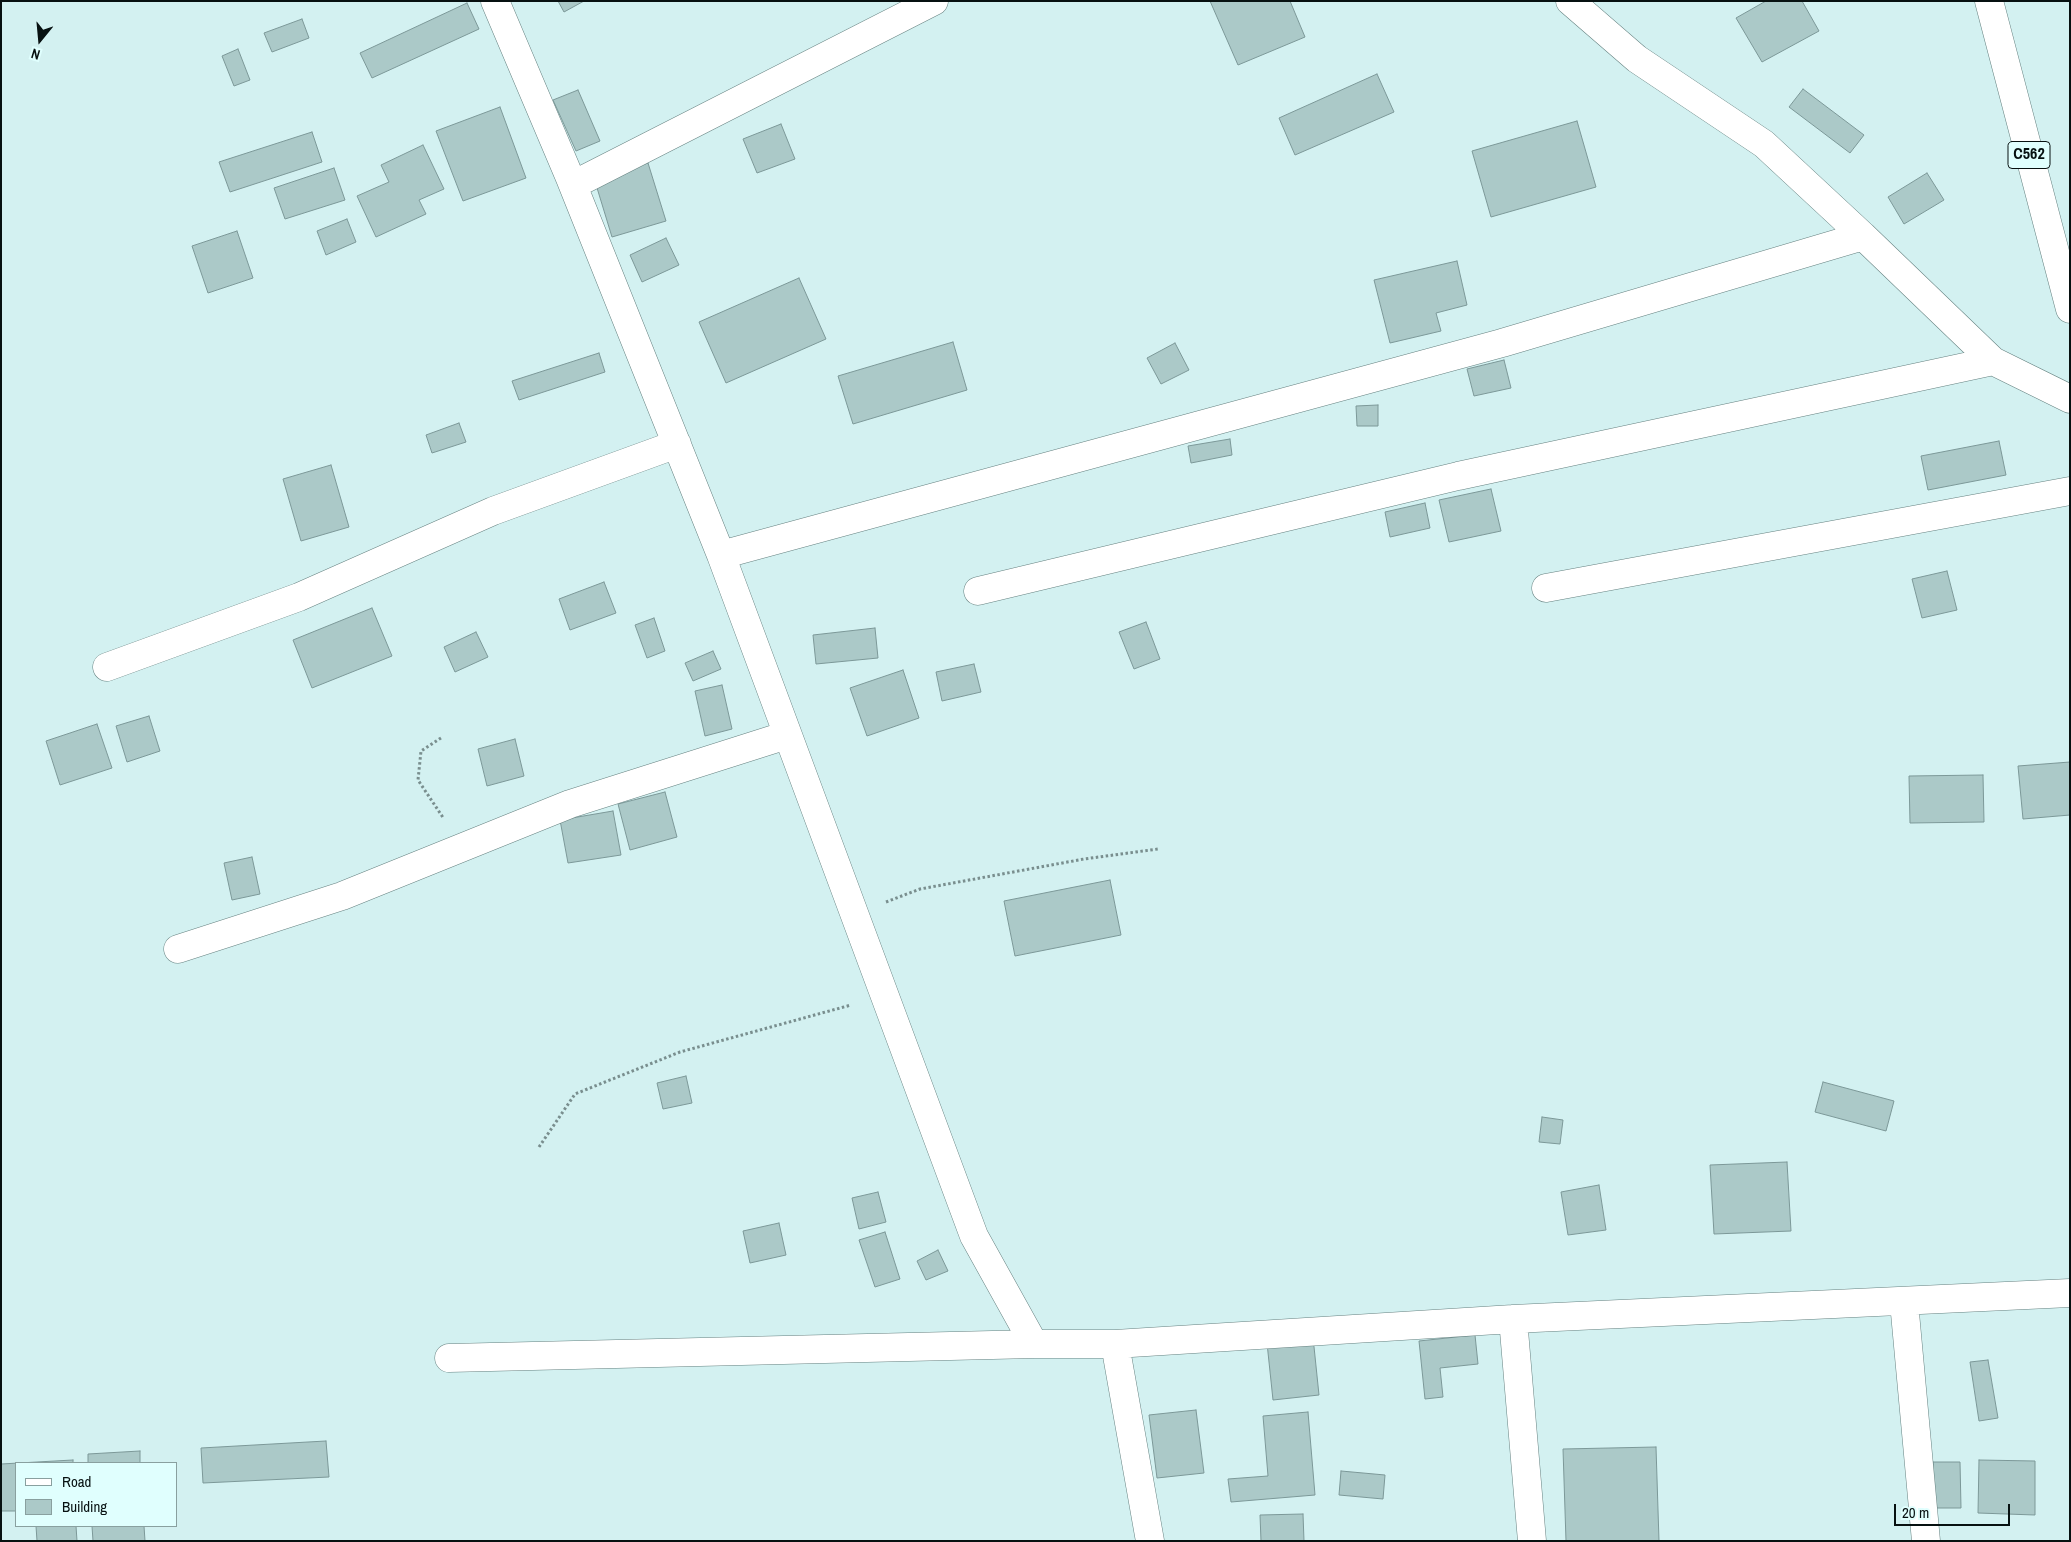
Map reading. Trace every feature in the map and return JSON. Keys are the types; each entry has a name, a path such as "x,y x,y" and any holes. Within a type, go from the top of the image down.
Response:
{"street":[{"path":"495,1 573,185 721,555 974,1236 1034,1344"},
{"path":"573,185 934,1"},
{"path":"1570,1 1637,59 1764,144 1993,361 2070,399"},
{"name":"C562","path":"1988,1 2070,309"},
{"path":"721,555 1502,343 1863,236"},
{"path":"978,591 1458,476 1993,361"},
{"path":"107,667 299,597 493,511 677,444"},
{"path":"1546,588 2070,491"},
{"path":"178,949 342,896 570,804 787,735"},
{"path":"448,1358 1034,1344 1115,1344 1513,1319 2070,1293"},
{"path":"1904,1302 1926,1541"},
{"path":"1513,1319 1532,1541"},
{"path":"1115,1344 1150,1541"}],"path":[{"path":"441,738 421,751 418,780 447,824 487,838"},
{"path":"880,905 920,889 1084,859 1158,849"},
{"path":"539,1147 575,1094 680,1052 859,1002"}],"building":[{"path":"558,1 584,1 564,12"},
{"path":"1210,1 1290,1 1305,37 1238,65"},
{"path":"1766,1 1802,1 1819,31 1762,62 1736,18"},
{"path":"467,3 479,29 372,78 360,53"},
{"path":"302,19 309,38 272,52 264,33"},
{"path":"238,49 250,80 234,86 222,56"},
{"path":"1377,74 1394,112 1295,155 1279,118"},
{"path":"1803,89 1864,135 1850,153 1789,107"},
{"path":"578,90 600,141 576,151 553,100"},
{"path":"500,107 526,178 463,201 436,131"},
{"path":"1577,121 1596,187 1491,217 1472,151"},
{"path":"781,124 795,159 757,173 743,139"},
{"path":"312,132 322,162 230,192 219,162"},
{"path":"423,145 444,189 419,200 426,214 376,237 357,196 389,182 381,165"},
{"path":"648,163 666,221 612,237 594,178"},
{"path":"334,168 345,200 285,219 274,188"},
{"path":"1927,173 1944,200 1904,224 1888,197"},
{"path":"347,219 356,242 326,255 317,231"},
{"path":"237,231 253,278 208,293 192,246"},
{"path":"666,238 679,265 642,282 630,255"},
{"path":"1457,261 1467,305 1436,313 1441,331 1390,343 1374,280"},
{"path":"799,278 826,339 726,383 699,322"},
{"path":"953,342 967,390 853,424 838,376"},
{"path":"1175,343 1189,370 1161,384 1147,358"},
{"path":"599,353 605,372 519,400 512,381"},
{"path":"1504,360 1511,388 1474,396 1467,369"},
{"path":"1378,405 1378,426 1357,426 1356,406"},
{"path":"459,423 466,442 432,453 426,435"},
{"path":"1230,439 1232,455 1191,463 1188,446"},
{"path":"1999,441 2006,475 1928,490 1921,456"},
{"path":"331,465 349,527 301,541 283,479"},
{"path":"1491,489 1501,531 1449,542 1439,500"},
{"path":"1425,503 1430,528 1390,537 1385,512"},
{"path":"1947,571 1957,610 1922,618 1912,579"},
{"path":"604,582 616,613 570,630 559,599"},
{"path":"372,608 392,656 312,688 293,640"},
{"path":"654,618 665,651 647,658 635,625"},
{"path":"1146,622 1160,659 1134,669 1119,632"},
{"path":"875,628 878,658 816,664 813,635"},
{"path":"476,632 488,657 455,672 444,647"},
{"path":"713,651 721,669 693,681 685,663"},
{"path":"974,664 981,692 942,701 936,672"},
{"path":"903,670 919,718 867,736 850,688"},
{"path":"722,685 732,729 705,736 695,691"},
{"path":"149,716 160,751 127,762 116,726"},
{"path":"97,724 112,768 60,785 46,741"},
{"path":"515,739 524,776 487,786 478,749"},
{"path":"2070,762 2070,815 2023,819 2018,766"},
{"path":"1983,775 1984,822 1910,823 1909,776"},
{"path":"665,792 677,837 630,850 618,804"},
{"path":"613,811 621,855 568,863 560,820"},
{"path":"252,857 260,894 232,900 224,863"},
{"path":"1110,880 1121,935 1015,956 1004,901"},
{"path":"686,1076 692,1103 663,1109 657,1083"},
{"path":"1823,1082 1894,1101 1886,1131 1815,1112"},
{"path":"1542,1117 1563,1120 1560,1144 1539,1142"},
{"path":"1787,1162 1791,1231 1714,1234 1710,1165"},
{"path":"1599,1185 1606,1230 1568,1235 1561,1192"},
{"path":"878,1192 886,1222 859,1229 852,1198"},
{"path":"779,1223 786,1255 750,1263 743,1231"},
{"path":"885,1232 900,1279 875,1287 859,1240"},
{"path":"938,1250 948,1271 926,1280 917,1261"},
{"path":"1475,1335 1478,1364 1440,1368 1443,1397 1425,1399 1419,1341"},
{"path":"1313,1337 1319,1395 1273,1400 1267,1343"},
{"path":"1988,1360 1998,1418 1979,1421 1970,1362"},
{"path":"1196,1410 1204,1473 1157,1478 1149,1415"},
{"path":"1308,1412 1315,1495 1231,1502 1228,1479 1268,1476 1263,1416"},
{"path":"326,1441 329,1477 203,1483 201,1448"},
{"path":"1656,1447 1659,1541 1566,1541 1563,1449"},
{"path":"140,1451 140,1462 88,1462 88,1454"},
{"path":"73,1460 73,1462 37,1462"},
{"path":"1979,1460 2035,1461 2035,1515 1978,1513"},
{"path":"1933,1462 1960,1462 1961,1508 1934,1508"},
{"path":"15,1463 15,1511 1,1511 1,1464"},
{"path":"1341,1471 1385,1475 1383,1499 1339,1495"},
{"path":"1303,1514 1304,1541 1261,1541 1260,1515"},
{"path":"36,1527 76,1527 77,1541 37,1541"},
{"path":"92,1527 144,1527 145,1541 93,1541"}]}
